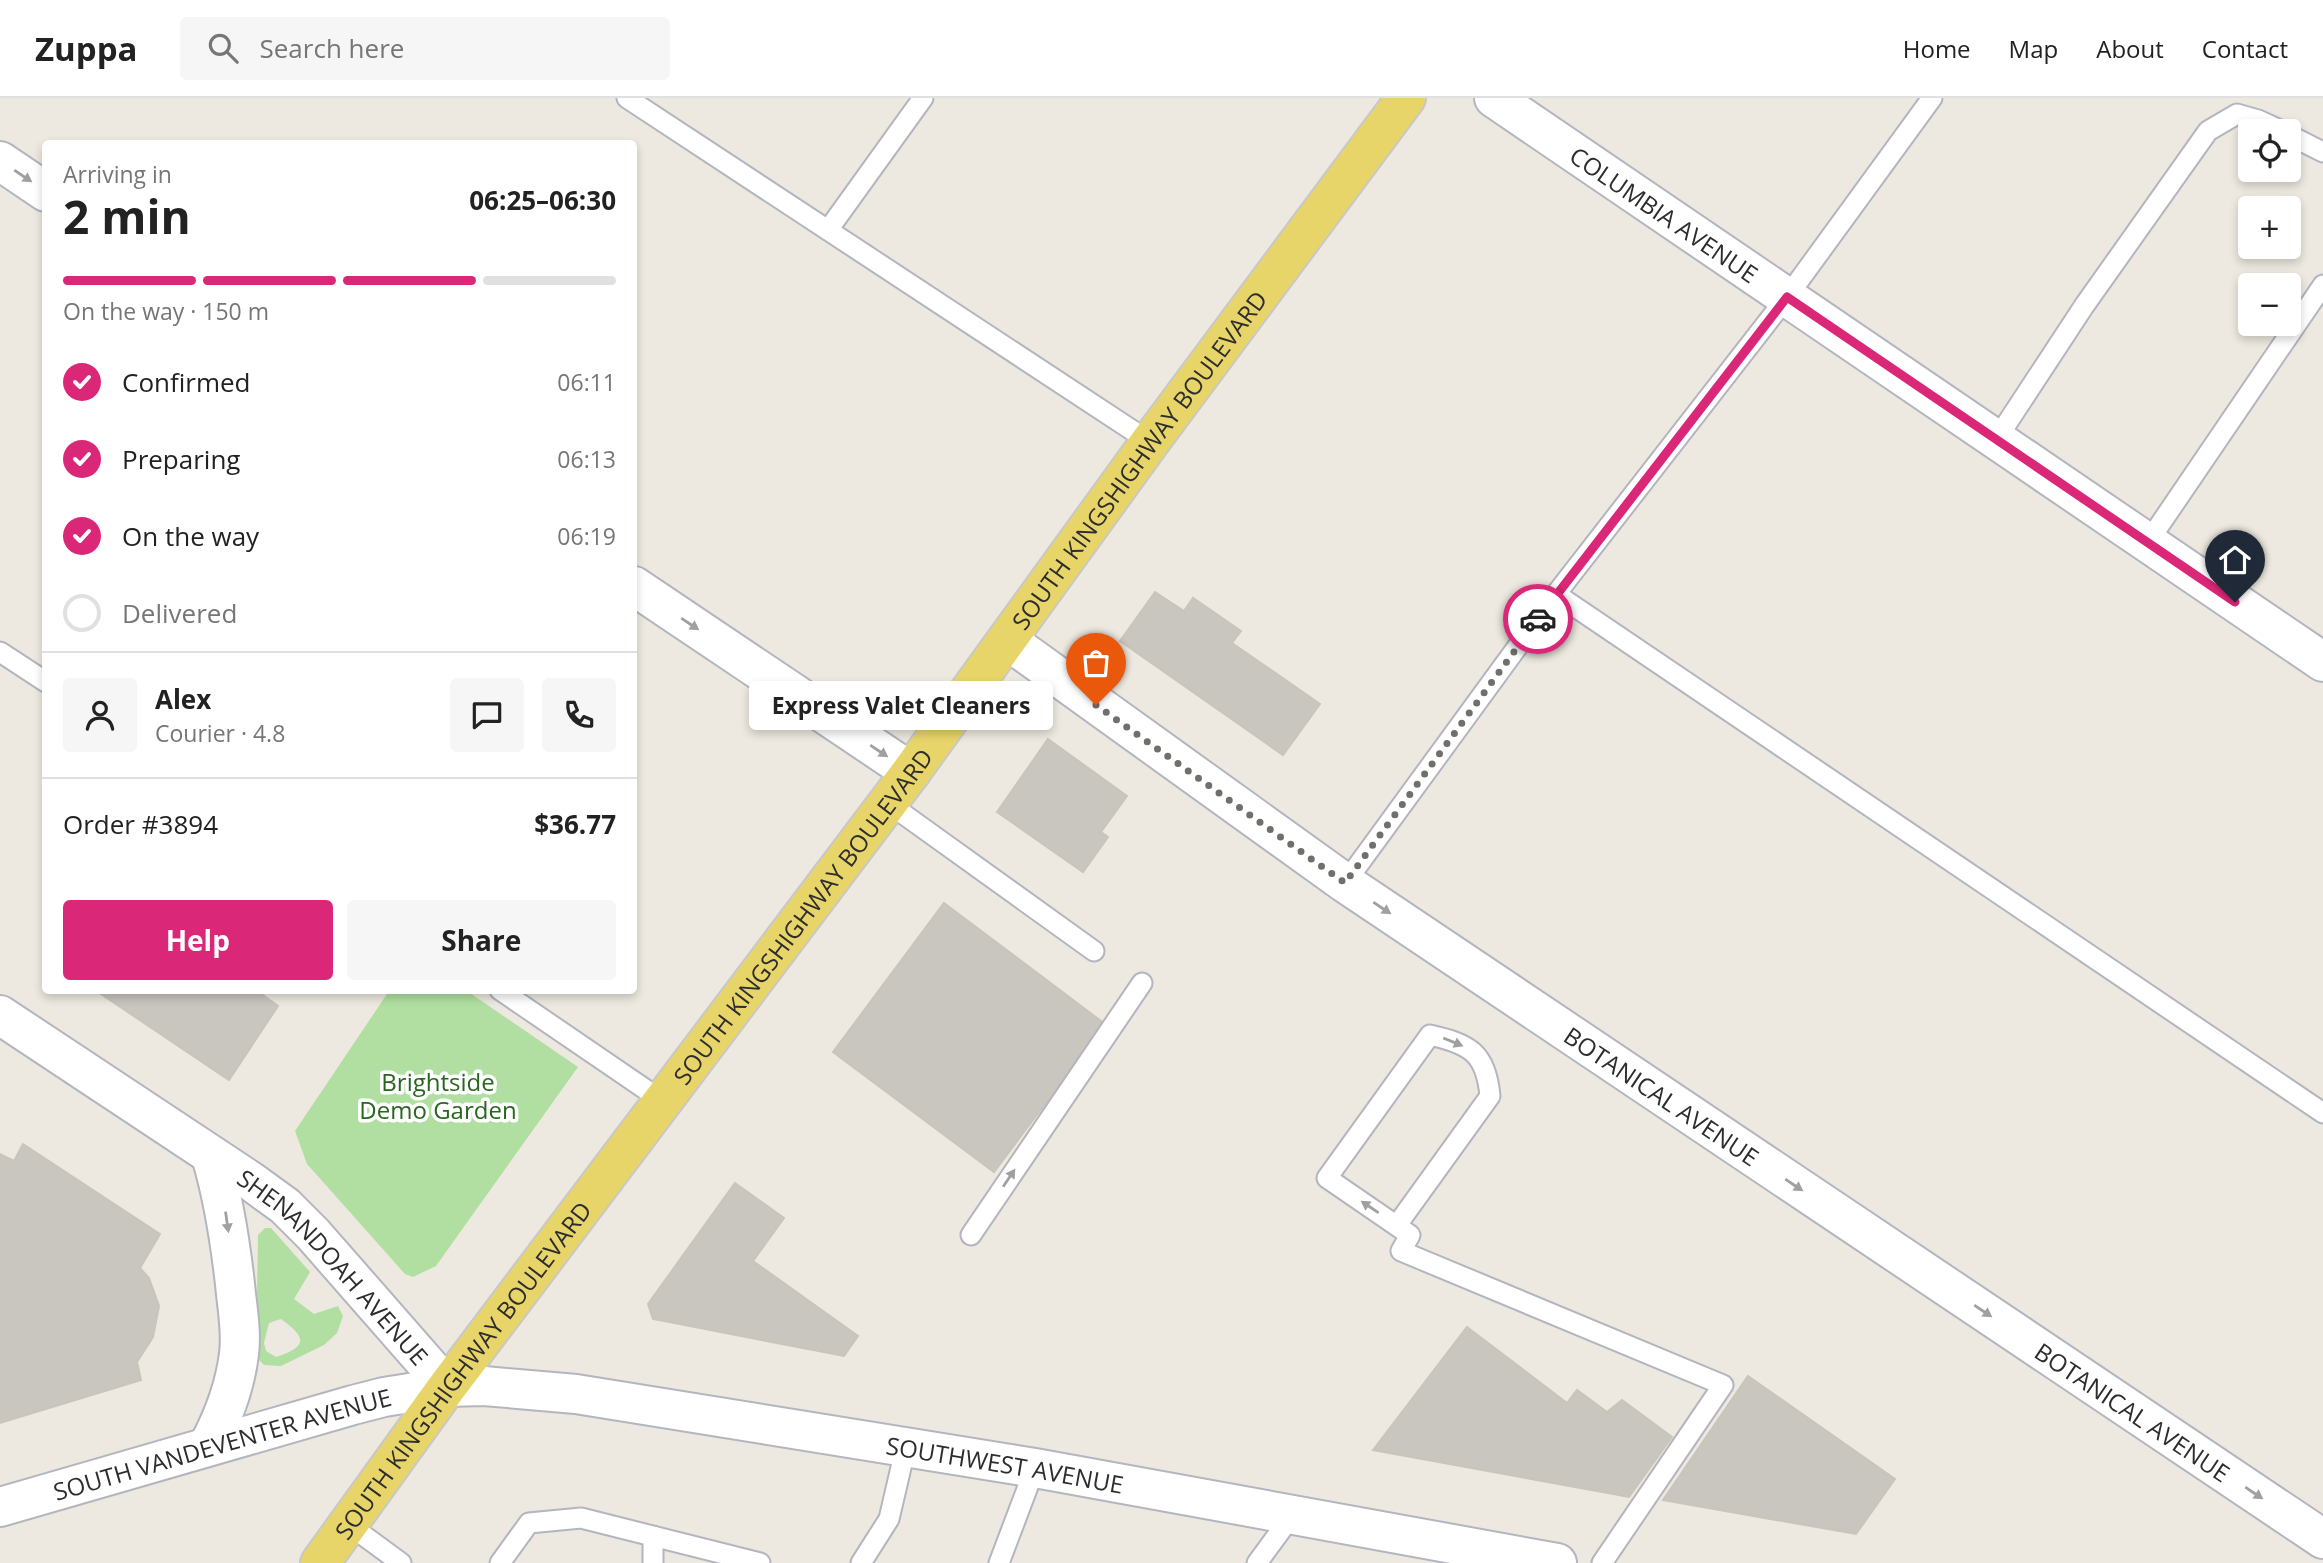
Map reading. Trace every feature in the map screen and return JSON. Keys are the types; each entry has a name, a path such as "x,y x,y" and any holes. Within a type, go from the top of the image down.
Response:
{"main road":[{"name":"SOUTH KINGSHIGHWAY BOULEVARD","path":"320,1563 447,1387 911,772 1150,442 1406,98"}],"street":[{"name":"COLUMBIA AVENUE","path":"1494,98 2323,662"},
{"path":"0,161 42,189"},
{"path":"637,588 911,772"},
{"name":"BOTANICAL AVENUE","path":"1007,640 1345,883 2323,1539"},
{"name":"SHENANDOAH AVENUE","path":"1,1018 285,1206 313,1234 447,1387"},
{"name":"SHENANDOAH AVENUE","path":"208,1446 220,1423 236,1372 240,1329 224,1204 211,1156"},
{"name":"SOUTHWEST AVENUE","path":"447,1387 484,1386 576,1394 906,1446 1551,1562"},
{"name":"SOUTH VANDEVENTER AVENUE","path":"0,1507 384,1397 447,1387"}],"lane":[{"path":"627,98 1150,442"},
{"path":"828,230 923,98"},
{"path":"1345,883 1556,593 1787,297 1932,98"},
{"path":"1996,440 2084,306 2208,131 2237,114 2254,119"},
{"path":"2301,141 2323,152"},
{"path":"2147,542 2323,285"},
{"path":"1556,593 2323,1113"},
{"path":"0,652 42,679"},
{"path":"888,803 1094,951"},
{"path":"971,1235 1142,983"},
{"path":"506,994 664,1101"},
{"path":"1397,1226 1490,1096 1488,1074 1475,1052 1452,1040 1430,1035 1327,1178 1410,1235 1401,1251 1723,1385 1602,1563"},
{"path":"861,1563 888,1519 906,1446"},
{"path":"999,1563 1035,1468"},
{"path":"1257,1563 1293,1514"},
{"path":"500,1563 529,1523 581,1518 760,1563"},
{"path":"348,1524 401,1563"},
{"path":"653,1536 653,1563"}],"green space":[{"name":"Brightside Demo Garden","path":"387,994 471,994 578,1067 436,1266 413,1277 405,1274 307,1164 295,1131"},
{"path":"265,1228 271,1228 310,1272 294,1299 314,1314 338,1306 343,1316 337,1333 324,1345 281,1366 264,1365 256,1357 258,1235","holes":["281,1319 296,1331 300,1341 294,1349 276,1357 266,1351 264,1343 269,1323"]}],"building":[{"path":"1155,592 1184,611 1193,598 1241,631 1232,643 1320,704 1283,755 1120,641"},
{"path":"1048,739 1127,796 1101,832 1108,837 1083,872 997,812"},
{"path":"944,903 1105,1024 994,1172 833,1052"},
{"path":"101,994 262,994 278,1006 229,1080"},
{"path":"23,1144 160,1234 140,1268 149,1278 159,1306 153,1337 137,1362 141,1380 0,1423 0,1154 14,1161"},
{"path":"735,1183 784,1218 753,1261 858,1336 844,1356 653,1319 648,1304"},
{"path":"1467,1327 1567,1403 1577,1390 1607,1412 1622,1400 1672,1437 1629,1497 1373,1450"},
{"path":"1748,1376 1895,1479 1856,1534 1663,1500"}],"way so far":[{"path":"1096,705 1345,883 1538,619"}],"place":[{"name":"Express Valet Cleaners","path":"1096,705"}],"route":[{"path":"1538,619 1787,297 2235,602"}]}
